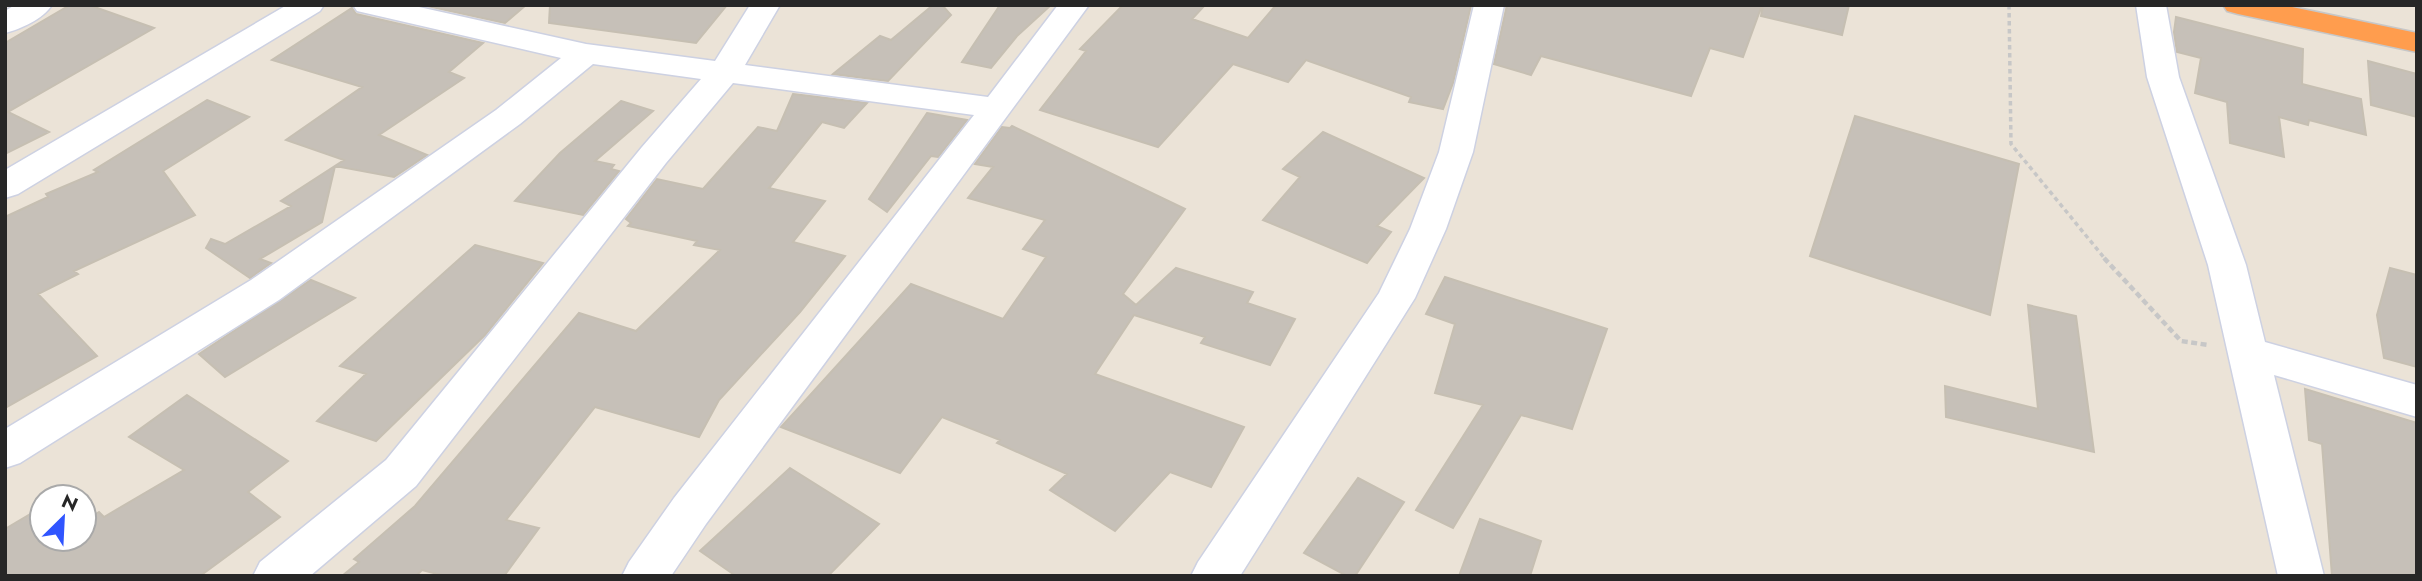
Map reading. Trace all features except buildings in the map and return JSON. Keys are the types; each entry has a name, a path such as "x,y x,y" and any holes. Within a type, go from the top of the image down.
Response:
{"highway":[{"path":"2238,5 2417,43"}],"street":[{"path":"5,24 37,5"},
{"path":"5,186 309,5"},
{"path":"368,5 586,54 997,108"},
{"path":"276,576 401,472 654,155 725,72 765,5"},
{"path":"645,576 690,511 1074,5"},
{"path":"1214,576 1396,298 1428,229 1456,152 1489,5"},
{"path":"2151,5 2163,77 2227,265 2301,576"},
{"path":"5,451 265,290 508,117 586,54"},
{"path":"2248,352 2417,401"}],"path":[{"path":"2009,5 2011,144 2094,247 2181,341 2248,352"}]}
